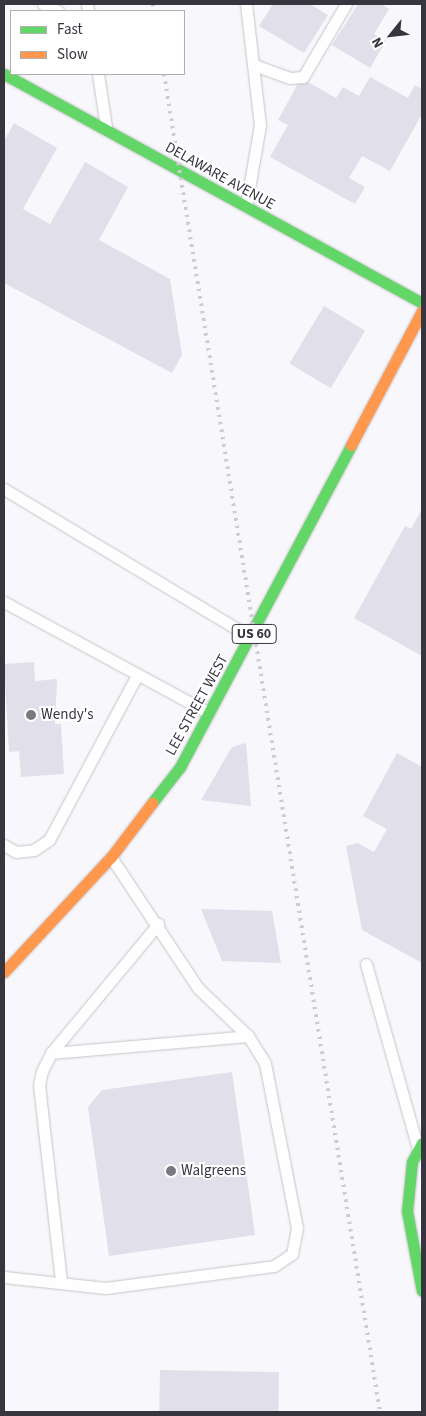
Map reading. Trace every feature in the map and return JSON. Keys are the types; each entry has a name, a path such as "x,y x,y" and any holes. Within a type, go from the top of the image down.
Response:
{"main road":[{"name":"DELAWARE AVENUE","path":"4,74 422,303"},
{"name":"LEE STREET WEST","path":"4,972 42,927 111,857 180,767 252,637 422,311"},
{"path":"4,951 42,927"},
{"path":"420,1147 412,1162 407,1211 422,1291"}],"lane":[{"path":"43,4 56,10"},
{"path":"245,207 260,125 246,4"},
{"path":"254,65 290,78 303,77 346,4"},
{"path":"98,75 107,131"},
{"path":"4,489 252,637"},
{"path":"4,602 210,714"},
{"path":"4,845 16,852 34,850 49,840 137,675"},
{"path":"4,1277 61,1281 105,1288 274,1266 292,1254 297,1228 265,1063 248,1036 198,988 158,924 111,857"},
{"path":"61,1281 39,1085 51,1053 158,924"},
{"path":"366,964 420,1147"},
{"path":"51,1053 248,1036"}],"building":[{"path":"273,4 310,4 328,15 304,53 259,26"},
{"path":"358,4 381,4 389,9 374,34 386,41 370,68 332,45"},
{"path":"370,77 408,98 415,85 422,89 422,114 390,171 362,156 349,178 365,187 355,204 270,157 288,125 278,120 301,78 336,98 343,87 359,96"},
{"path":"14,123 57,148 23,209 50,224 85,162 128,187 99,240 170,279 182,355 172,373 4,283 4,141"},
{"path":"324,306 365,331 331,388 289,363"},
{"path":"422,509 422,656 354,618 405,526 411,529"},
{"name":"Wendy's","path":"34,662 35,681 57,679 55,724 61,724 64,774 21,777 19,751 9,752 4,664"},
{"path":"246,743 251,806 201,800 232,747"},
{"path":"397,753 422,767 422,963 362,930 346,846 358,843 374,852 387,829 363,816"},
{"path":"201,909 272,911 281,963 222,961"},
{"name":"Walgreens","path":"232,1072 255,1235 109,1256 88,1107 102,1090"},
{"path":"160,1370 279,1372 278,1412 159,1412"}],"railway":[{"path":"153,4 154,10"},
{"path":"164,75 380,1412"}],"traffic: fast":[{"path":"4,74 422,303"},
{"path":"152,803 180,767 351,445"},
{"path":"422,1143 412,1162 407,1211 422,1291"}],"traffic: slow":[{"path":"351,445 422,311"},
{"path":"4,972 111,857 152,803"}],"place":[{"name":"Wendy's","path":"31,715"},
{"name":"Walgreens","path":"171,1171"}]}
